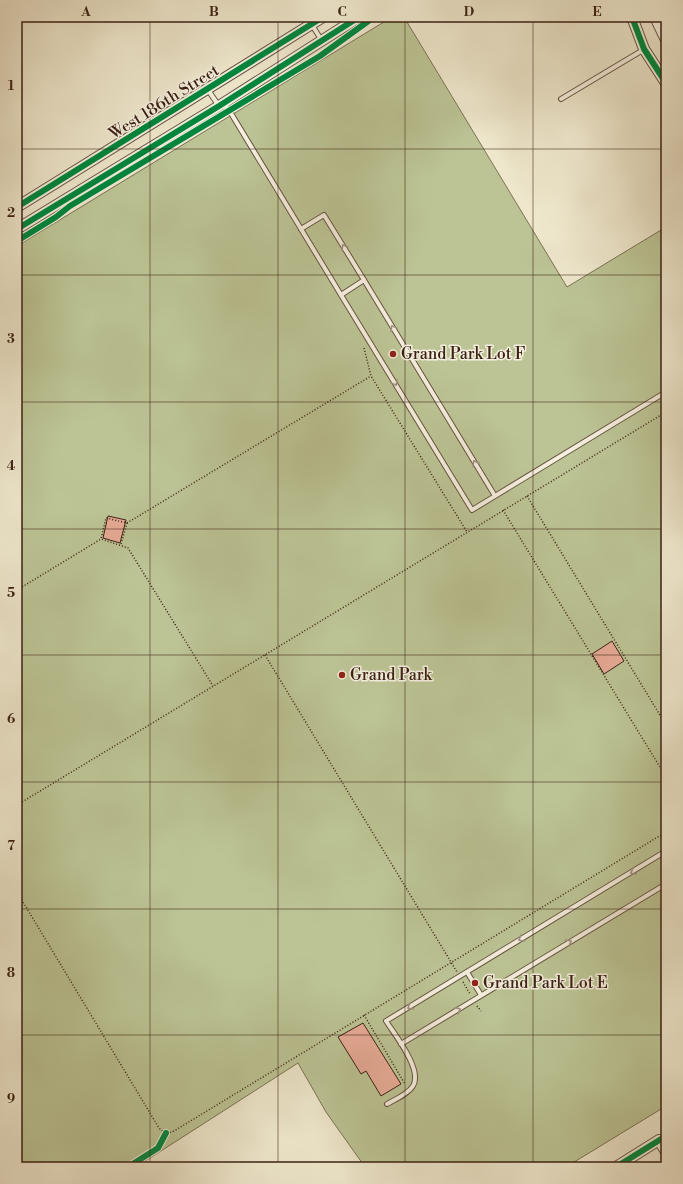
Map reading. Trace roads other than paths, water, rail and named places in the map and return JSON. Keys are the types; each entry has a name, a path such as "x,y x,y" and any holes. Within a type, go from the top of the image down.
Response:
{"street":[{"name":"West 186th Street","path":"17,207 208,90 323,17"},
{"name":"West 186th Street","path":"17,229 218,106 358,17"},
{"path":"632,17 644,49 666,83"},
{"path":"655,17 666,40"},
{"path":"616,1167 659,1140 666,1152"}],"lane":[{"path":"312,25 322,41"},
{"path":"561,99 644,49"},
{"path":"208,90 218,106 226,107 229,111 472,510 666,392"},
{"path":"301,229 324,215 496,496"},
{"path":"341,295 364,280"},
{"path":"387,1104 409,1090 416,1080 416,1075 410,1060 386,1021 666,852"},
{"path":"400,1044 666,884"},
{"path":"467,972 481,995"}],"place":[{"name":"Grand Park Lot F","path":"393,354"},
{"name":"Grand Park","path":"342,675"},
{"name":"Grand Park Lot E","path":"475,983"}]}
